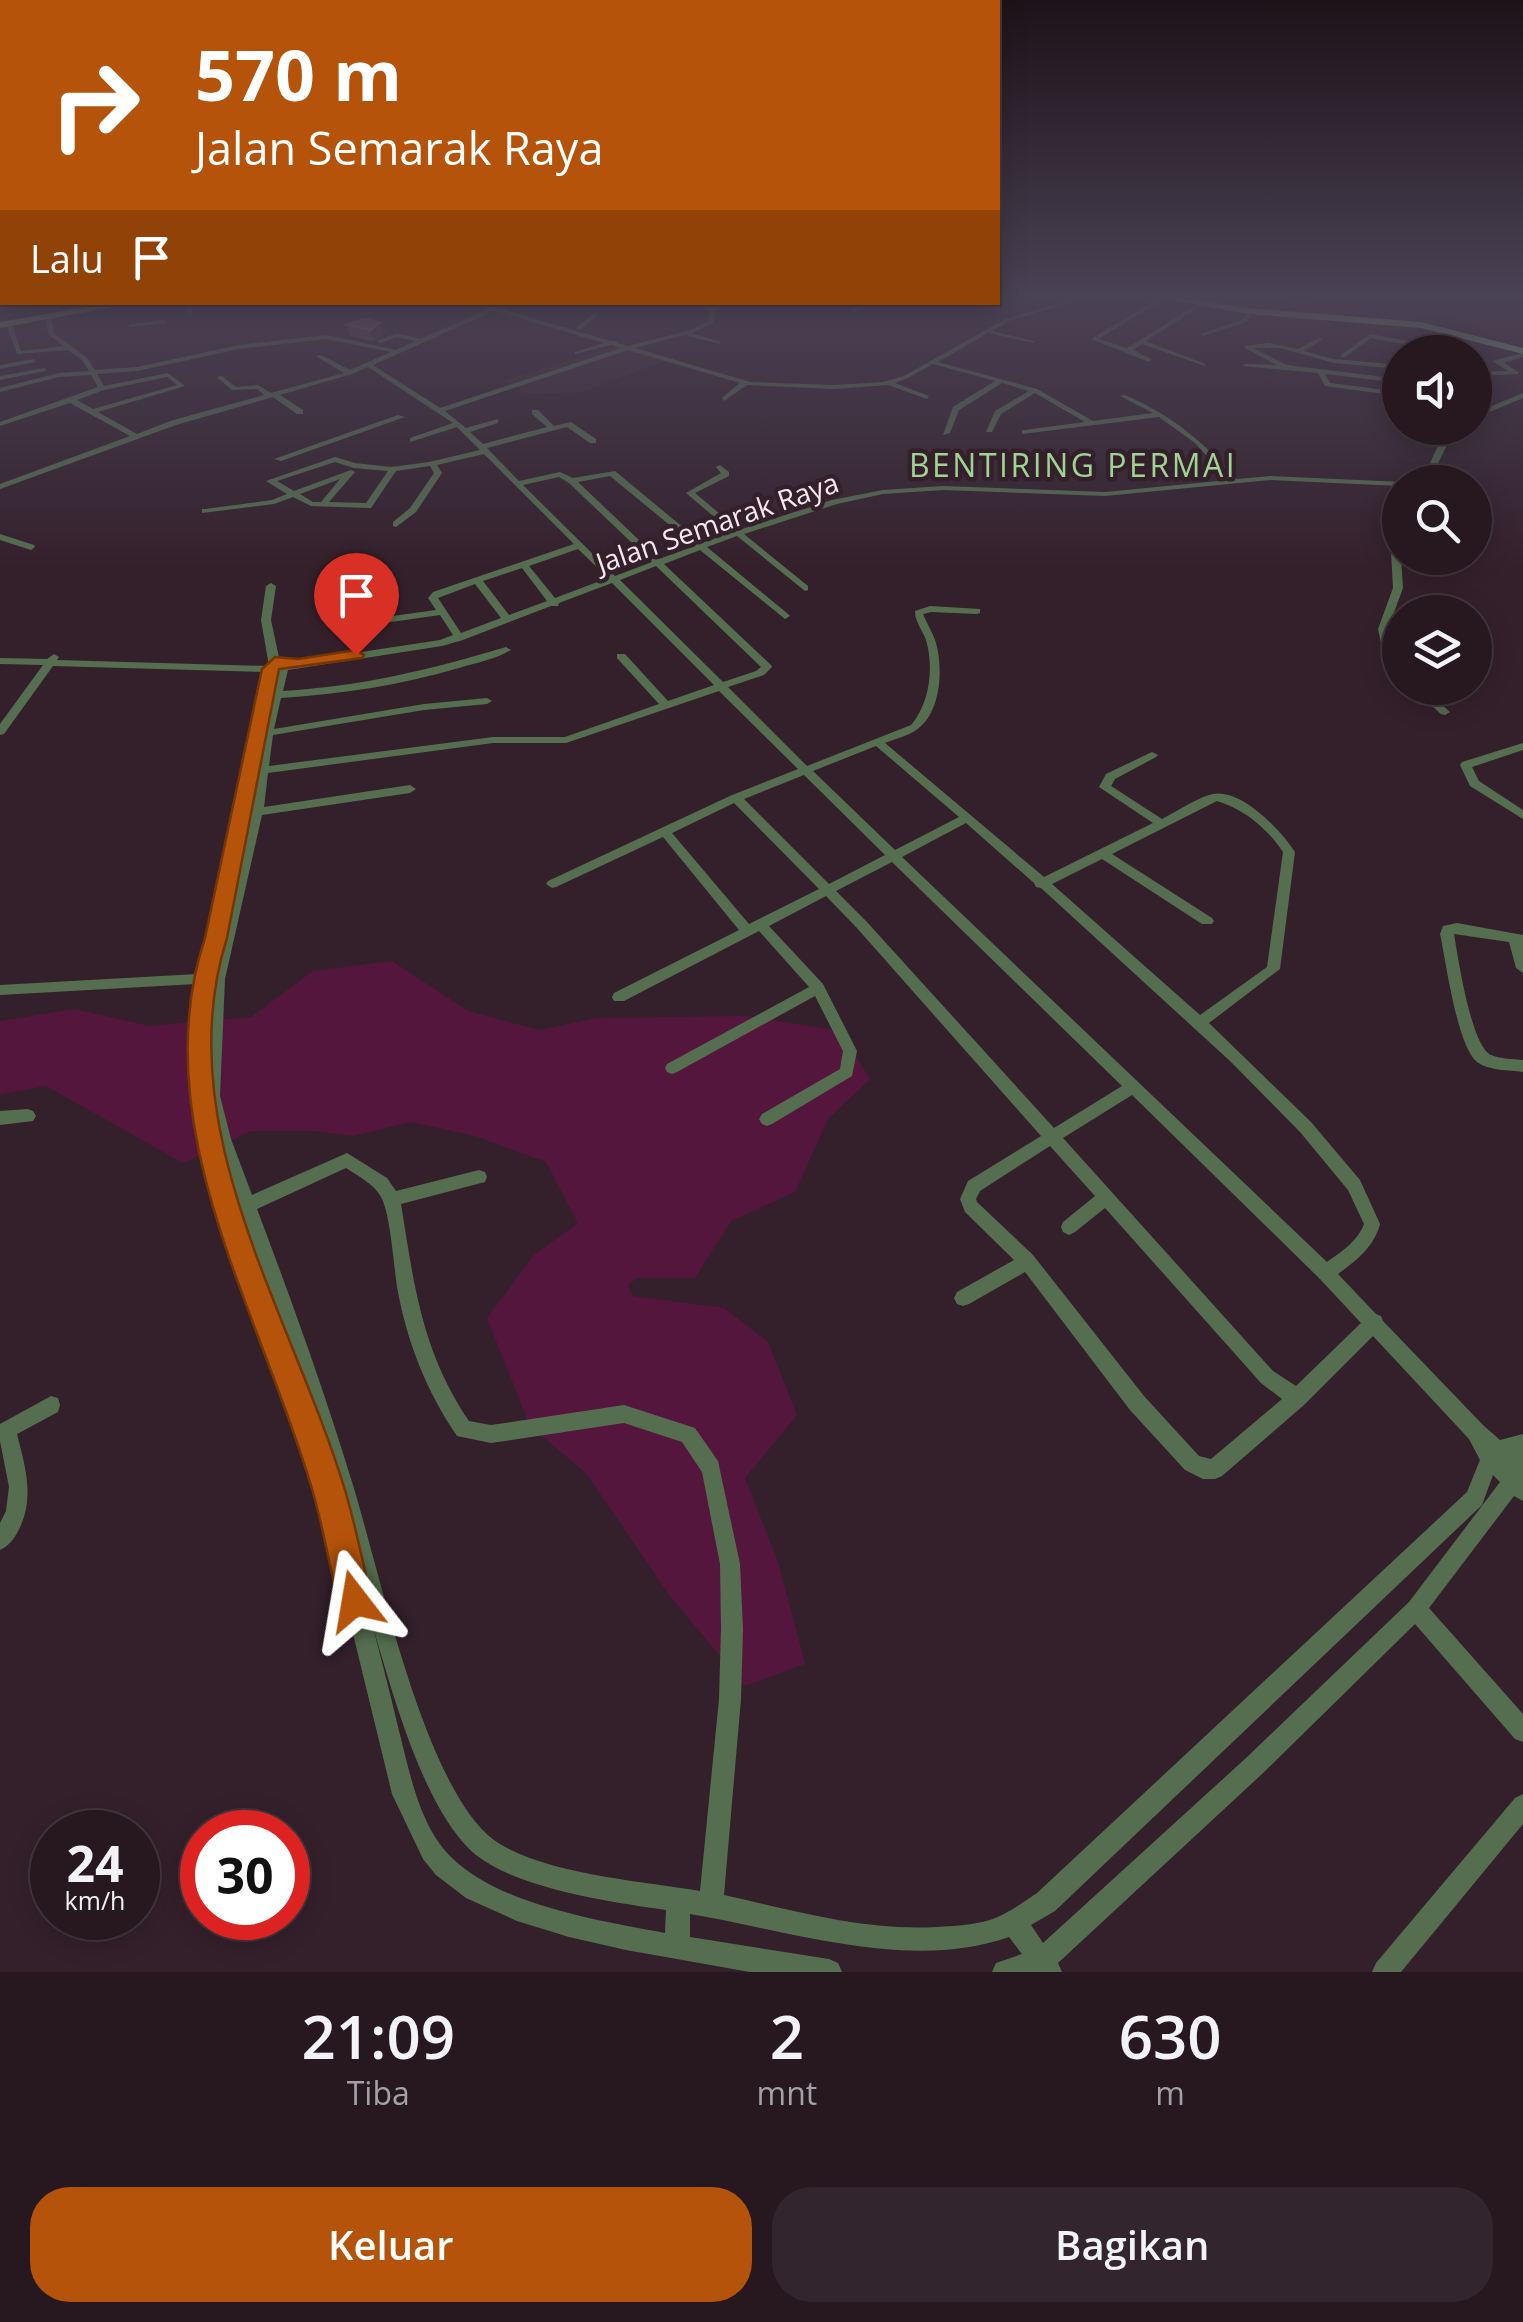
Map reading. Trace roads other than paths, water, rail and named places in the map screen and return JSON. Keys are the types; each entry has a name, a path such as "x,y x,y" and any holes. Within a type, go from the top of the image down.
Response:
{"street":[{"path":"0,424 113,386"},
{"path":"138,386 146,395"},
{"path":"92,412 182,386"},
{"path":"254,386 300,412"},
{"path":"0,488 173,423 303,386"},
{"path":"402,386 441,410 520,483 578,546 804,769 1326,1273 1494,1454 1520,1474 1416,1609 1046,1966 1005,1972"},
{"path":"441,410 514,386"},
{"path":"724,399 741,386"},
{"path":"772,386 830,386"},
{"path":"897,386 927,397"},
{"path":"946,433 956,409 992,386"},
{"path":"1022,386 1090,422"},
{"path":"1334,386 1382,392"},
{"path":"176,388 186,396"},
{"path":"990,430 998,413 1035,390"},
{"path":"1492,408 1523,394"},
{"path":"1123,396 1164,414 1196,437 1236,482"},
{"path":"72,400 135,436"},
{"path":"965,402 998,413"},
{"path":"278,459 306,445 402,417 430,404"},
{"path":"382,406 402,417"},
{"path":"534,412 551,427"},
{"path":"1025,432 1164,414"},
{"path":"173,423 215,415 228,425"},
{"path":"413,440 495,421"},
{"path":"361,422 371,426"},
{"path":"205,511 274,502 352,470 434,466 551,427 573,424 593,441"},
{"path":"324,428 340,436"},
{"path":"352,470 335,459 266,479 311,504 365,510 394,468"},
{"path":"396,524 412,510 438,473 434,466"},
{"path":"720,467 726,474 690,492 805,588"},
{"path":"324,504 352,470"},
{"path":"572,481 612,473 785,616"},
{"path":"263,770 493,740 566,740 760,673 766,667 572,481 560,474 520,483"},
{"name":"Jalan Semarak Raya","path":"0,658 283,665 460,638 739,532 831,503 906,490 943,488 1077,495 1270,478 1382,483"},
{"path":"906,490 910,483 927,480"},
{"path":"0,537 31,547"},
{"path":"460,638 434,596 578,546"},
{"path":"523,564 554,604"},
{"path":"477,580 508,620"},
{"path":"211,978 257,812 283,665 266,620 271,586"},
{"path":"552,884 736,798 914,727 927,710 934,675 932,644 918,612 978,611"},
{"path":"342,626 444,612"},
{"path":"278,695 396,681 462,666 506,650"},
{"path":"621,656 666,706"},
{"path":"1,729 53,660"},
{"path":"283,665 216,938 211,978 212,1096 238,1209 328,1490 404,1794 423,1838 445,1869 474,1888 540,1917 636,1941 829,1972"},
{"path":"268,733 424,707 487,702"},
{"path":"1436,705 1444,712"},
{"path":"878,742 1251,1070 1327,1150 1367,1207 1372,1222 1368,1236 1326,1273"},
{"path":"1523,746 1466,765 1474,783 1523,815"},
{"path":"1152,755 1110,778 1105,786 1162,824"},
{"path":"257,812 410,789"},
{"path":"1040,884 1204,801 1220,797 1283,838 1289,852 1273,970 1199,1023"},
{"path":"736,798 861,924 1266,1378 1297,1398"},
{"path":"1506,804 1523,799"},
{"path":"619,998 966,820"},
{"path":"666,832 754,928 818,988 850,1051 850,1067 767,1119"},
{"path":"1102,854 1207,921"},
{"path":"1523,968 1519,939 1448,928 1466,1025 1477,1052 1485,1059 1523,1066"},
{"path":"0,990 211,978"},
{"path":"672,1068 818,988"},
{"path":"1133,1088 969,1192 972,1207 1027,1261 1137,1403 1192,1463 1203,1469 1215,1469 1297,1398 1375,1322"},
{"path":"0,1118 28,1116"},
{"path":"238,1209 347,1160 372,1176 392,1198 411,1320 430,1377 464,1430 490,1434 624,1414 688,1435 712,1468 730,1564 732,1628 730,1698 711,1904"},
{"path":"392,1198 479,1177"},
{"path":"1070,1227 1106,1198"},
{"path":"238,1209 342,1483 426,1754 453,1815 486,1848 537,1872 711,1904 779,1922 898,1940 980,1934 1014,1922 1060,1888 1475,1498 1494,1454 1506,1444 1523,1444"},
{"path":"963,1298 1027,1261"},
{"path":"0,1540 16,1521 20,1494 7,1430 51,1405"},
{"path":"1416,1609 1523,1731"},
{"path":"1385,1972 1523,1806"},
{"path":"678,1900 678,1946"},
{"path":"1014,1922 1046,1966"}],"district":[{"name":"BENTIRING PERMAI","path":"1073,464"}]}
